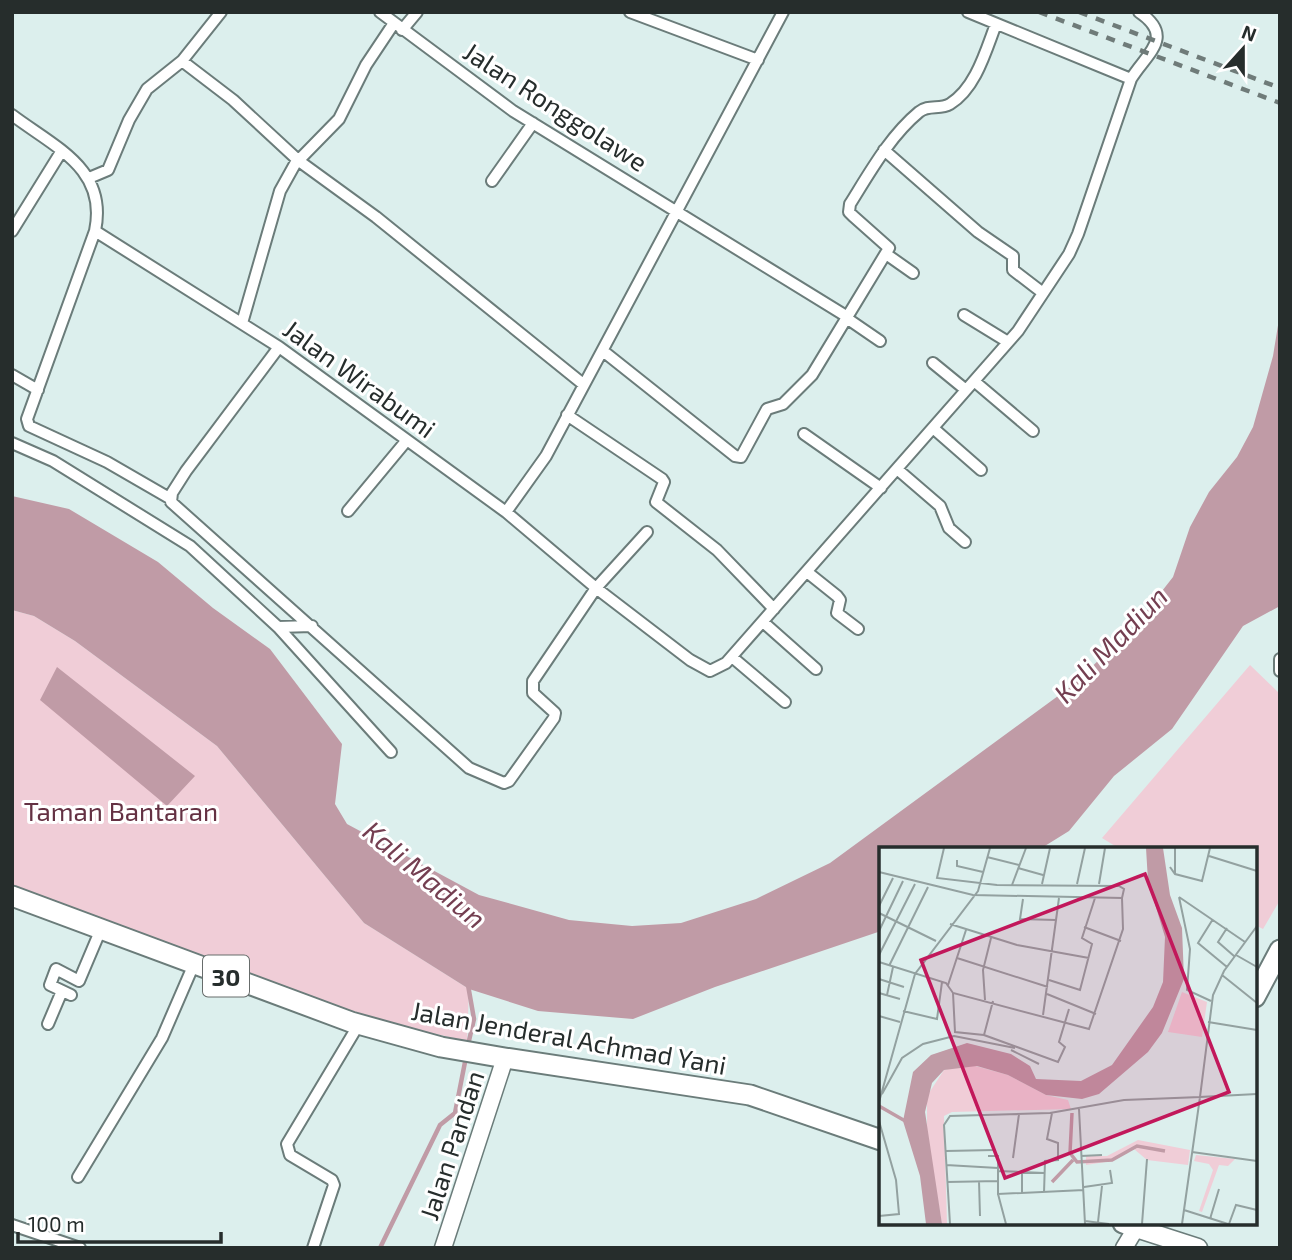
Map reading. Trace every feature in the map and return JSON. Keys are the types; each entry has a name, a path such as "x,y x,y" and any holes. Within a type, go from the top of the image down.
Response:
{"highway":[{"name":"Jalan Jenderal Achmad Yani","path":"12,896 359,1024 442,1046 498,1057 750,1095 879,1139"},
{"path":"1257,993 1280,950"}],"main road":[{"path":"1132,1225 1198,1248"}],"street":[{"path":"89,178 108,170 129,120 147,89 181,61 221,12"},
{"name":"Jalan Ronggolawe","path":"380,12 533,123 676,210 880,341"},
{"path":"242,323 280,191 299,161 339,119 366,65 398,27 417,12"},
{"path":"630,12 758,60"},
{"path":"506,512 546,456 783,12"},
{"path":"968,12 1131,79"},
{"path":"785,702 732,657 1008,342 1042,293 1078,234 1131,79 1139,66 1150,58 1157,34 1152,21 1139,12"},
{"path":"603,351 739,457 768,409 783,404 812,375 845,317 886,254 889,246 853,216 849,207 884,150 920,110 947,105 960,96 979,66 996,24"},
{"path":"181,61 233,100 299,161 376,216 583,384"},
{"path":"12,115 61,152 89,178 99,204 96,231 27,419 35,431 74,445 171,499 174,506 469,768 504,783 555,715 533,693 533,681 596,588 646,533"},
{"path":"492,181 533,123"},
{"path":"884,150 978,232 1013,256 1013,270 1042,293"},
{"path":"12,231 61,152"},
{"name":"Jalan Wirabumi","path":"96,231 242,323 408,440 506,512 596,588 690,660 710,671 732,657"},
{"path":"886,254 913,273"},
{"path":"964,316 1008,342"},
{"path":"171,499 187,471 279,348"},
{"path":"933,363 966,390"},
{"path":"12,375 38,390"},
{"path":"974,381 1033,431"},
{"path":"568,415 662,479 664,482 656,502 717,550 774,609"},
{"path":"933,428 981,470"},
{"path":"804,434 881,488"},
{"path":"348,511 408,440"},
{"path":"12,443 54,461 190,546 278,627 391,752"},
{"path":"897,469 940,506 949,528 965,542"},
{"path":"807,572 837,596 840,600 837,613 858,629"},
{"path":"763,621 816,669"},
{"path":"278,627 312,626"},
{"path":"1280,659 1280,671"},
{"path":"48,1024 67,993 50,985 56,969 79,981 101,929"},
{"path":"78,1177 162,1038 194,964"},
{"path":"313,1248 334,1185 332,1180 290,1155 287,1144 359,1024"},
{"name":"Jalan Pandan","path":"443,1248 498,1057"},
{"path":"12,1225 80,1248"},
{"path":"1125,1248 1132,1225"}],"green space":[{"name":"Taman Bantaran","path":"12,610 34,616 75,641 217,746 364,923 469,989 467,1041 373,1020 12,885"},
{"path":"1250,665 1280,694 1280,900 1263,929 1257,926 1257,847 1117,847 1102,838"}],"water":[{"name":"Kali Madiun","path":"1280,313 1280,606 1243,626 1172,729 1114,776 1069,831 1043,847 879,847 879,932 715,987 633,1019 538,1011 469,989 364,923 217,746 75,641 34,616 12,610 12,496 69,509 158,562 213,608 270,649 342,744 335,804 347,824 479,895 569,920 632,926 681,923 756,899 830,863 1073,685 1137,623 1173,577 1190,527 1209,492 1237,457 1253,427 1273,356"},
{"path":"57,667 195,776 167,806 40,700"}],"waterway":[{"path":"468,985 474,1019 468,1045"},
{"path":"380,1248 440,1125 455,1113 466,1057"}],"railway":[{"path":"1039,12 1280,103"},
{"path":"1079,12 1280,88"}]}
